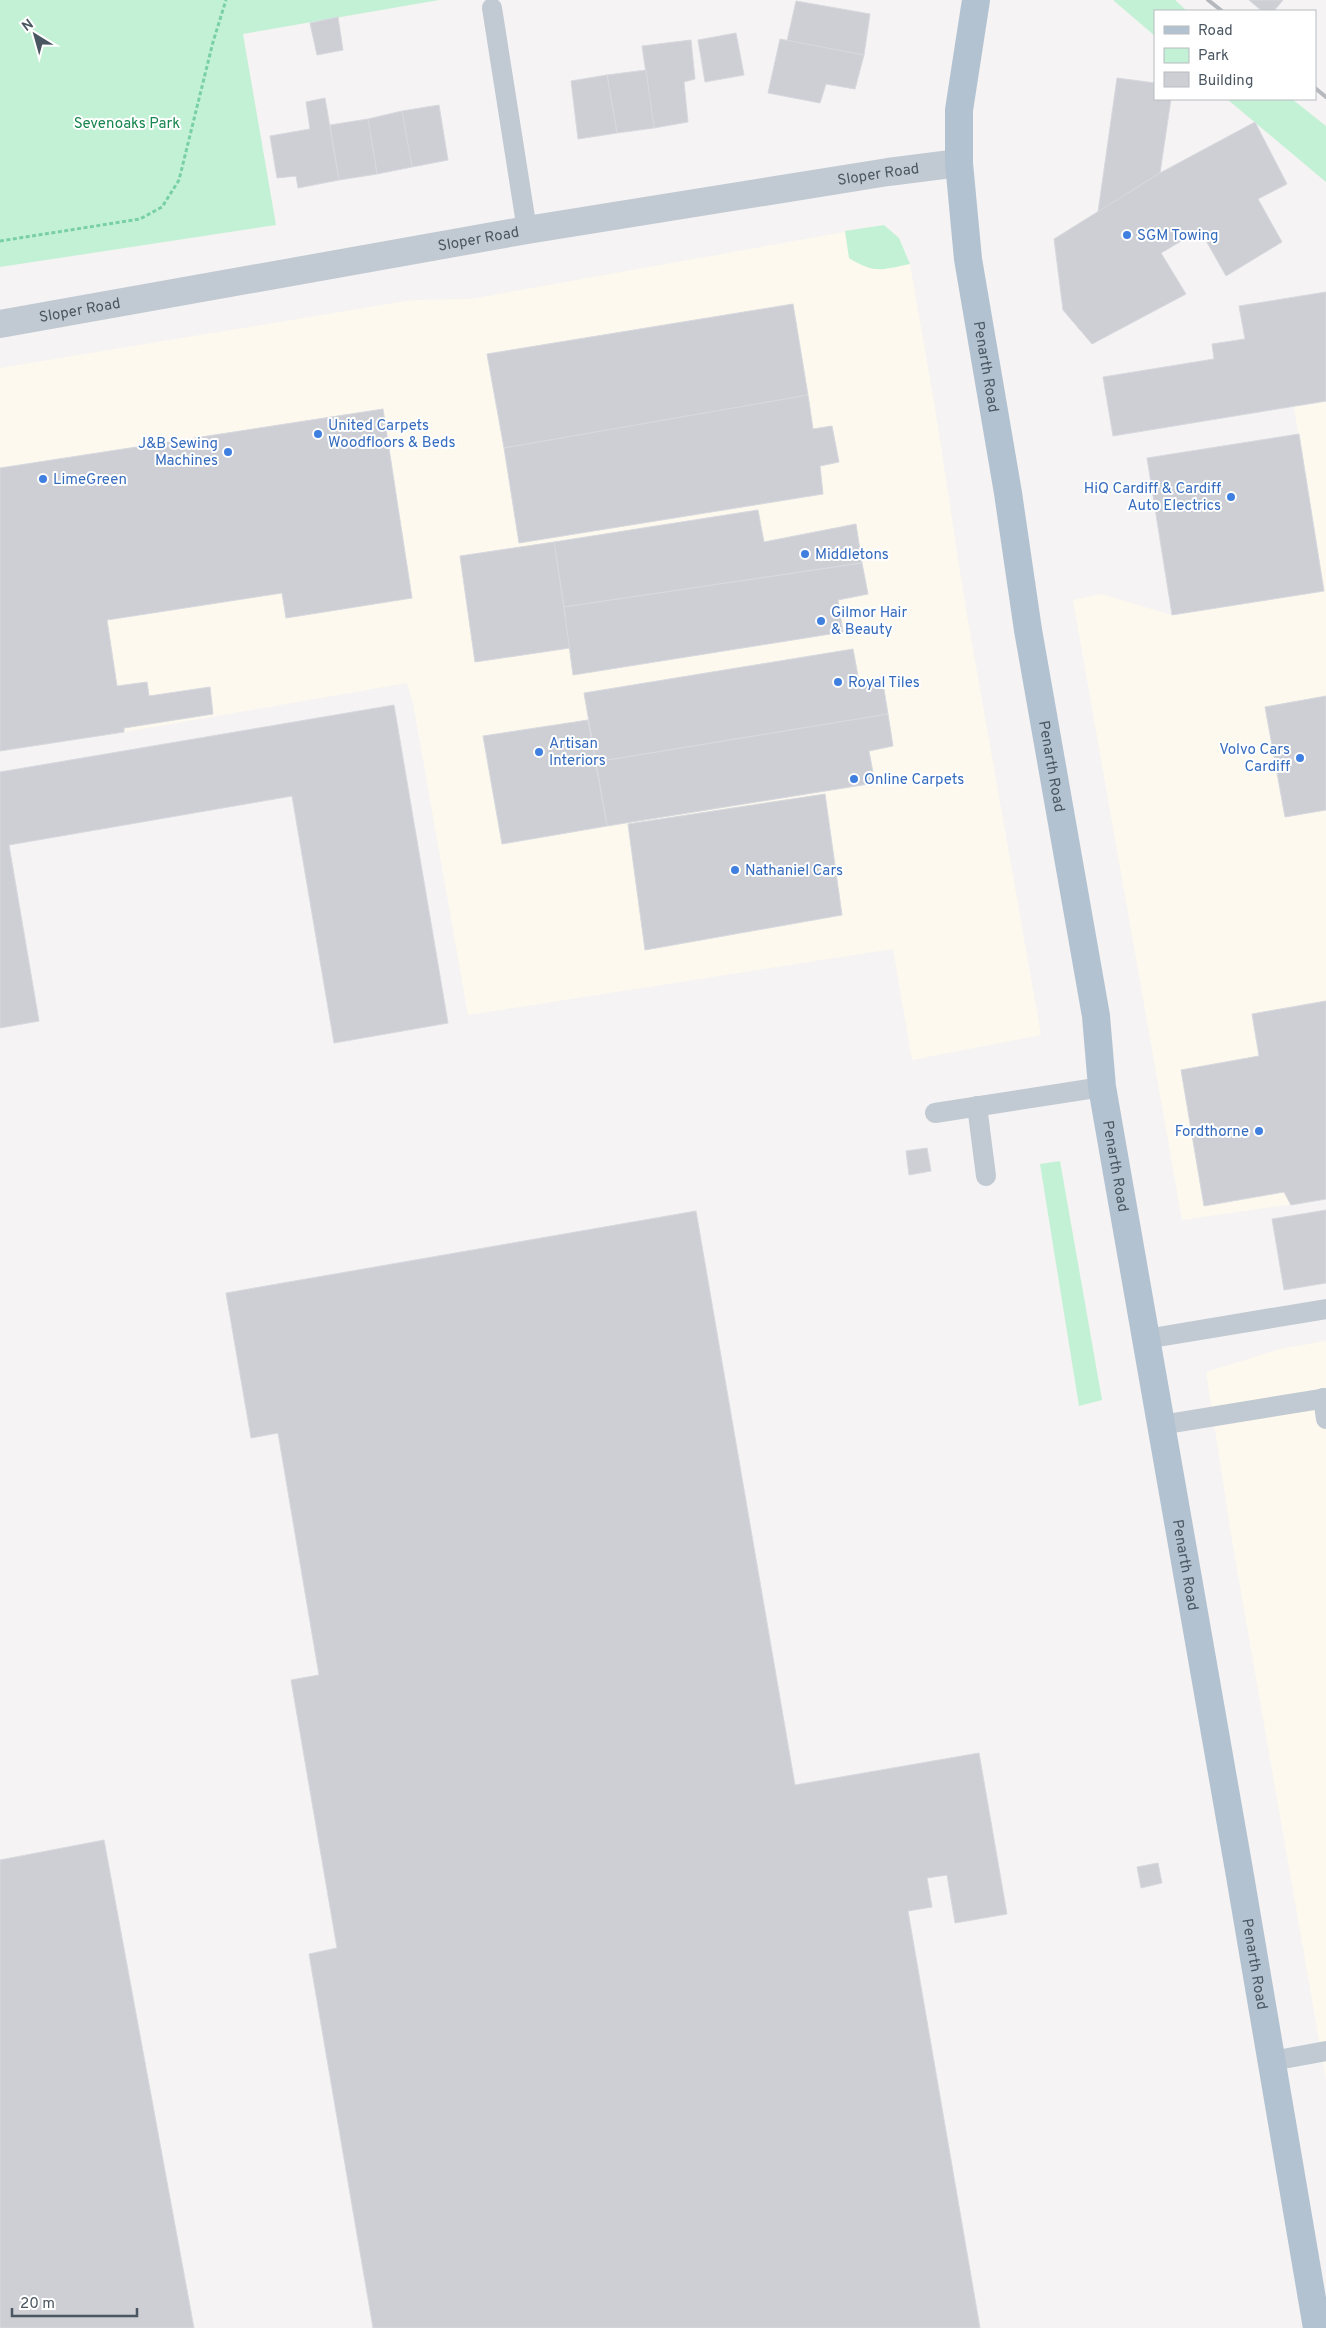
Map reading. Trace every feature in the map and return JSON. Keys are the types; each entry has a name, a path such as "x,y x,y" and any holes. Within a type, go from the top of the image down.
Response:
{"main road":[{"name":"Penarth Road","path":"976,0 961,93 958,163 972,286 1008,493 1028,630 1096,1016 1102,1087 1317,2328"}],"street":[{"name":"Sloper Road","path":"0,324 527,230 853,177 958,163"}],"lane":[{"path":"492,8 527,230"},
{"path":"935,1113 1102,1087"},
{"path":"977,1106 986,1176"},
{"path":"1146,1340 1326,1309"},
{"path":"1161,1425 1324,1398 1326,1419"},
{"path":"1272,2060 1326,2051"}],"path":[{"path":"0,241 140,220 162,207 179,180 208,60 226,0"}],"shaded area":[{"path":"884,225 899,238 910,264 936,414 965,604 1041,1035 912,1060 893,949 468,1015 413,703 407,683 124,732 0,751 0,368 413,300 471,299"},
{"path":"1326,402 1326,1199 1182,1220 1073,600 1101,594 1172,615 1324,591 1294,407"},
{"path":"1326,1341 1326,2080 1232,1540 1206,1372 1280,1349"}],"green space":[{"name":"Sevenoaks Park","path":"0,0 439,0 243,34 276,225 0,267"},
{"path":"1113,0 1175,0 1186,10 1154,10 1154,35"},
{"path":"1228,100 1293,100 1326,126 1326,182"},
{"path":"884,225 899,238 910,264 892,268 872,269 849,258 845,231"},
{"path":"1060,1161 1102,1400 1079,1406 1040,1164"}],"building":[{"path":"1249,0 1283,0 1275,10 1261,10"},
{"path":"796,1 870,14 864,55 787,41"},
{"path":"338,17 343,50 317,55 310,23"},
{"path":"736,33 744,75 705,82 698,40"},
{"path":"780,39 864,55 855,89 826,84 820,103 768,93"},
{"path":"691,40 695,79 684,82 688,122 654,128 642,46"},
{"path":"646,70 654,128 617,133 607,75"},
{"path":"607,75 617,133 578,139 571,81"},
{"path":"1117,78 1154,83 1154,100 1171,100 1160,173 1098,212"},
{"path":"325,98 339,180 298,188 296,176 277,178 270,136 310,129 306,102"},
{"path":"439,105 448,160 412,167 402,111"},
{"path":"402,111 412,167 377,174 368,119"},
{"path":"368,119 377,174 339,180 330,125"},
{"name":"SGM Towing","path":"1255,122 1287,184 1258,199 1282,242 1226,276 1200,230 1161,253 1186,294 1092,344 1063,310 1054,239 1160,173"},
{"path":"1326,292 1326,401 1113,436 1103,377 1214,359 1212,344 1245,339 1239,306"},
{"path":"793,304 808,395 504,448 487,354"},
{"path":"808,395 813,429 832,426 839,462 820,466 823,494 519,543 504,448"},
{"path":"383,409 412,598 286,618 282,593 107,620 117,686 147,682 149,696 210,687 213,714 124,728 124,732 0,751 0,468"},
{"name":"HiQ Cardiff & Cardiff Auto Electrics","path":"1299,434 1324,591 1172,615 1147,458"},
{"path":"758,510 764,542 856,524 862,563 564,607 554,542"},
{"path":"554,542 570,648 475,662 460,556"},
{"path":"862,563 868,594 838,600 843,632 573,675 564,607"},
{"path":"853,649 859,681 882,677 888,714 596,762 584,693"},
{"name":"Volvo Cars Cardiff","path":"1326,696 1326,810 1285,817 1265,707"},
{"path":"394,705 448,1023 334,1043 292,796 9,845 39,1021 0,1028 0,772"},
{"path":"888,714 893,746 869,751 875,783 607,826 596,762"},
{"path":"588,720 607,826 502,844 483,736"},
{"name":"Nathaniel Cars","path":"825,794 842,915 645,950 628,824"},
{"name":"Fordthorne","path":"1326,1001 1326,1199 1291,1205 1284,1192 1204,1206 1181,1070 1259,1056 1252,1014"},
{"path":"927,1148 931,1171 909,1175 906,1151"},
{"path":"1326,1210 1326,1283 1284,1290 1272,1219"},
{"path":"696,1211 795,1785 979,1753 1007,1914 955,1923 947,1875 927,1878 932,1907 908,1911 980,2328 373,2328 309,1954 337,1948 291,1680 319,1675 278,1433 251,1438 226,1293"},
{"path":"104,1840 194,2328 0,2328 0,1860"},
{"path":"1158,1863 1162,1883 1141,1888 1137,1867"}],"railway":[{"path":"1208,0 1221,10"},
{"path":"1316,89 1326,97"}],"place":[{"name":"SGM Towing","path":"1127,235"},
{"name":"United Carpets Woodfloors & Beds","path":"318,434"},
{"name":"J&B Sewing Machines","path":"228,452"},
{"name":"LimeGreen","path":"43,479"},
{"name":"HiQ Cardiff & Cardiff Auto Electrics","path":"1231,497"},
{"name":"Middletons","path":"805,554"},
{"name":"Gilmor Hair & Beauty","path":"821,621"},
{"name":"Royal Tiles","path":"838,682"},
{"name":"Artisan Interiors","path":"539,752"},
{"name":"Volvo Cars Cardiff","path":"1300,758"},
{"name":"Online Carpets","path":"854,779"},
{"name":"Nathaniel Cars","path":"735,870"},
{"name":"Fordthorne","path":"1259,1131"}]}
